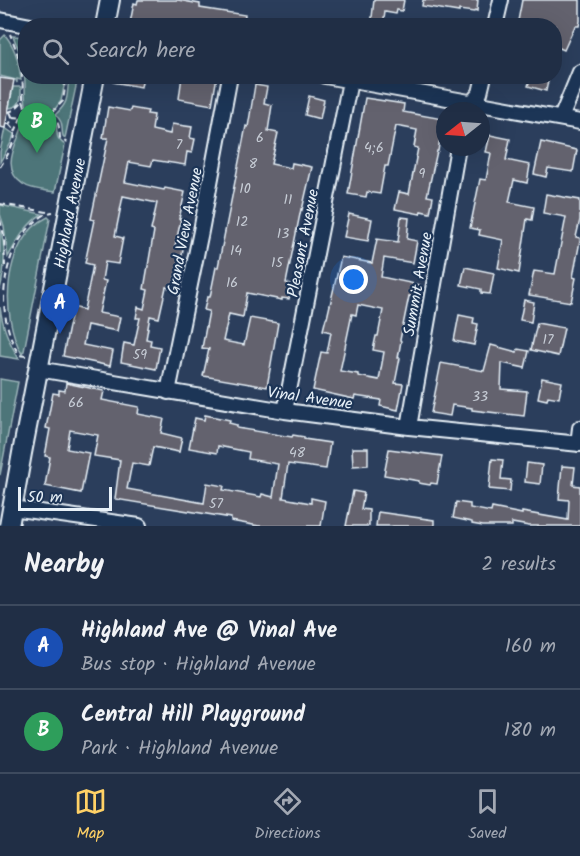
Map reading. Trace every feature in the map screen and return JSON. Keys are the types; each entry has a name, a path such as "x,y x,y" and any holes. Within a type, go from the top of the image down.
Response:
{"main road":[{"path":"107,18 110,0"},
{"name":"Highland Avenue","path":"9,526 32,363 93,84"}],"street":[{"path":"497,18 501,0"},
{"path":"0,20 18,23"},
{"path":"561,118 580,72"},
{"name":"Grand View Avenue","path":"168,392 229,84"},
{"name":"Pleasant Avenue","path":"285,411 349,84"},
{"path":"364,84 446,102"},
{"path":"473,102 480,93 482,84"},
{"path":"490,110 580,122"},
{"name":"Summit Avenue","path":"409,427 456,156"},
{"name":"Vinal Avenue","path":"32,363 168,392 285,411 409,427 579,444"},
{"path":"579,444 580,428"},
{"path":"12,508 139,526"}],"path":[{"path":"10,34 18,55"},
{"path":"22,84 22,101 29,116"},
{"path":"22,101 19,107 9,112 13,117 29,116 46,119 63,102 66,84"},
{"path":"13,117 8,124 15,132"},
{"path":"49,117 54,118 59,124 60,138 67,143"},
{"path":"0,167 16,135 15,132 21,118"},
{"path":"0,204 53,212"},
{"path":"5,268 26,231 48,212"},
{"path":"0,220 4,235 5,268 1,296 7,330 19,355 32,363"}],"green space":[{"path":"5,35 12,45 18,62 17,83 16,80 0,76 0,40"},
{"path":"13,36 18,36 18,49"},
{"path":"25,84 65,84 61,101 55,109 42,117 30,115 25,100"},
{"path":"68,84 77,84 65,138 61,122 55,115 65,103"},
{"path":"13,87 21,87 21,98 19,104 9,108"},
{"path":"25,121 41,122 43,125 50,122 56,125 58,138 65,145 55,192 26,186 17,180 12,169 13,150"},
{"path":"5,128 14,134 0,162 0,152"},
{"path":"0,205 42,214 18,239 8,257 0,214"},
{"path":"48,217 50,219 22,354 10,320 8,300 10,280 21,242 33,228"},
{"path":"0,228 4,258 0,289"},
{"path":"0,307 6,334 19,359 0,356"},
{"path":"0,379 18,382 0,475"}],"building":[{"path":"138,0 178,0 200,4 200,8 245,15 244,18 131,18 134,3 137,4"},
{"path":"374,0 404,0 402,11 397,10 396,14 385,12 384,18 372,18"},
{"path":"423,0 478,0 477,11 459,10 459,12 422,6"},
{"path":"522,0 580,0 579,26 575,26 564,50 562,49 562,18 519,18"},
{"path":"0,78 14,80 5,128 0,127"},
{"path":"124,84 142,84 141,87"},
{"path":"181,84 216,84 212,105 179,99"},
{"path":"529,84 547,84 546,91 528,86"},
{"path":"255,85 267,87 264,103 272,105 268,131 278,133 271,164 291,168 292,163 312,167 286,283 292,284 289,299 282,298 282,300 247,293 243,317 229,314 223,341 244,345 250,318 278,323 267,387 203,376 209,349 202,348 209,311 204,310 207,297 210,297 216,267 218,267"},
{"path":"309,96 324,100 320,119 305,115"},
{"path":"365,98 404,104 403,112 436,118 436,156 427,196 433,197 430,213 421,211 420,214 395,209 399,192 409,194 418,148 414,147 417,130 396,126 380,194 367,192 366,197 348,194"},
{"path":"108,107 148,111 147,114 154,115 152,130 170,134 172,124 192,127 190,138 195,139 192,153 187,152 185,165 153,160 151,166 129,162 125,182 185,192 175,247 183,249 181,261 179,261 173,289 166,287 159,318 150,316 146,339 151,340 150,345 160,347 156,369 121,362 124,343 134,345 140,318 136,318 138,307 144,309 148,290 144,289 154,231 151,230 157,203 123,196 115,236 123,238 118,264 105,262 102,280 106,281 99,313 120,317 117,331 87,325 83,345 113,351 110,366 63,356 73,307 84,310 93,265 85,263 94,220 91,219 108,138 103,138"},
{"path":"490,135 510,139 506,160 530,165 527,183 514,180 509,202 534,207 532,220 527,219 519,273 498,268 503,240 479,235 480,230 470,228 480,179 486,180 491,153"},
{"path":"541,142 577,150 573,172 548,168 546,177 534,174"},
{"path":"546,194 580,200 580,220 576,237 580,238 580,241 571,302 529,295 534,271 555,274 566,217 543,213"},
{"path":"349,214 372,219 368,241 344,237"},
{"path":"401,217 409,218 407,239 417,241 413,263 384,258 381,277 420,285 418,298 409,296 400,340 398,358 400,358 395,383 403,384 398,410 380,406 381,400 355,396 354,399 313,390 321,352 327,353 331,332 323,330 341,257 372,263 377,239 398,242","holes":["358,305 383,310 373,350 384,352 379,380 340,371 352,314 356,315"]},
{"path":"465,267 494,273 490,294 481,293 481,289 461,285"},
{"path":"524,300 534,302 531,322 520,320"},
{"path":"459,315 474,318 473,323 478,324 474,345 454,341"},
{"path":"537,323 564,328 558,356 531,350"},
{"path":"491,345 517,352 518,349 529,351 525,368 502,363 501,389 527,391 524,416 472,410 472,408 452,405 450,416 431,413 441,363 484,371"},
{"path":"542,378 562,382 559,398 548,396 547,400 538,398"},
{"path":"66,383 104,391 102,400 139,407 138,414 164,419 161,433 182,438 179,452 153,447 149,466 132,463 127,489 204,503 207,483 224,486 223,490 273,497 278,464 248,459 249,452 218,446 217,453 189,448 195,418 204,420 205,415 230,420 229,423 237,425 237,428 292,437 293,435 330,443 326,469 288,464 283,498 311,503 311,498 325,501 321,526 259,526 231,521 231,518 115,499 120,460 94,456 98,435 70,430 67,449 89,453 81,493 45,486 50,457 45,456 50,429 46,428 53,393 59,394 59,390 65,391"},
{"path":"352,448 368,448 368,465 353,466"},
{"path":"389,449 442,456 437,484 431,483 430,485 384,475"},
{"path":"492,459 503,460 501,479 511,480 510,491 489,489"},
{"path":"527,463 542,465 540,484 525,482"},
{"path":"562,466 575,467 573,485 580,486 580,526 529,526 512,523 512,526 483,526 453,518 456,502 470,504 470,508 491,512 492,508 568,520 569,500 559,499"},
{"path":"353,491 364,493 361,509 369,510 369,526 346,526"},
{"path":"378,512 434,520 434,526 376,526"}],"place":[{"name":"Central Hill Playground","path":"37,153"},
{"name":"Highland Ave @ Vinal Ave","path":"60,334"}]}
